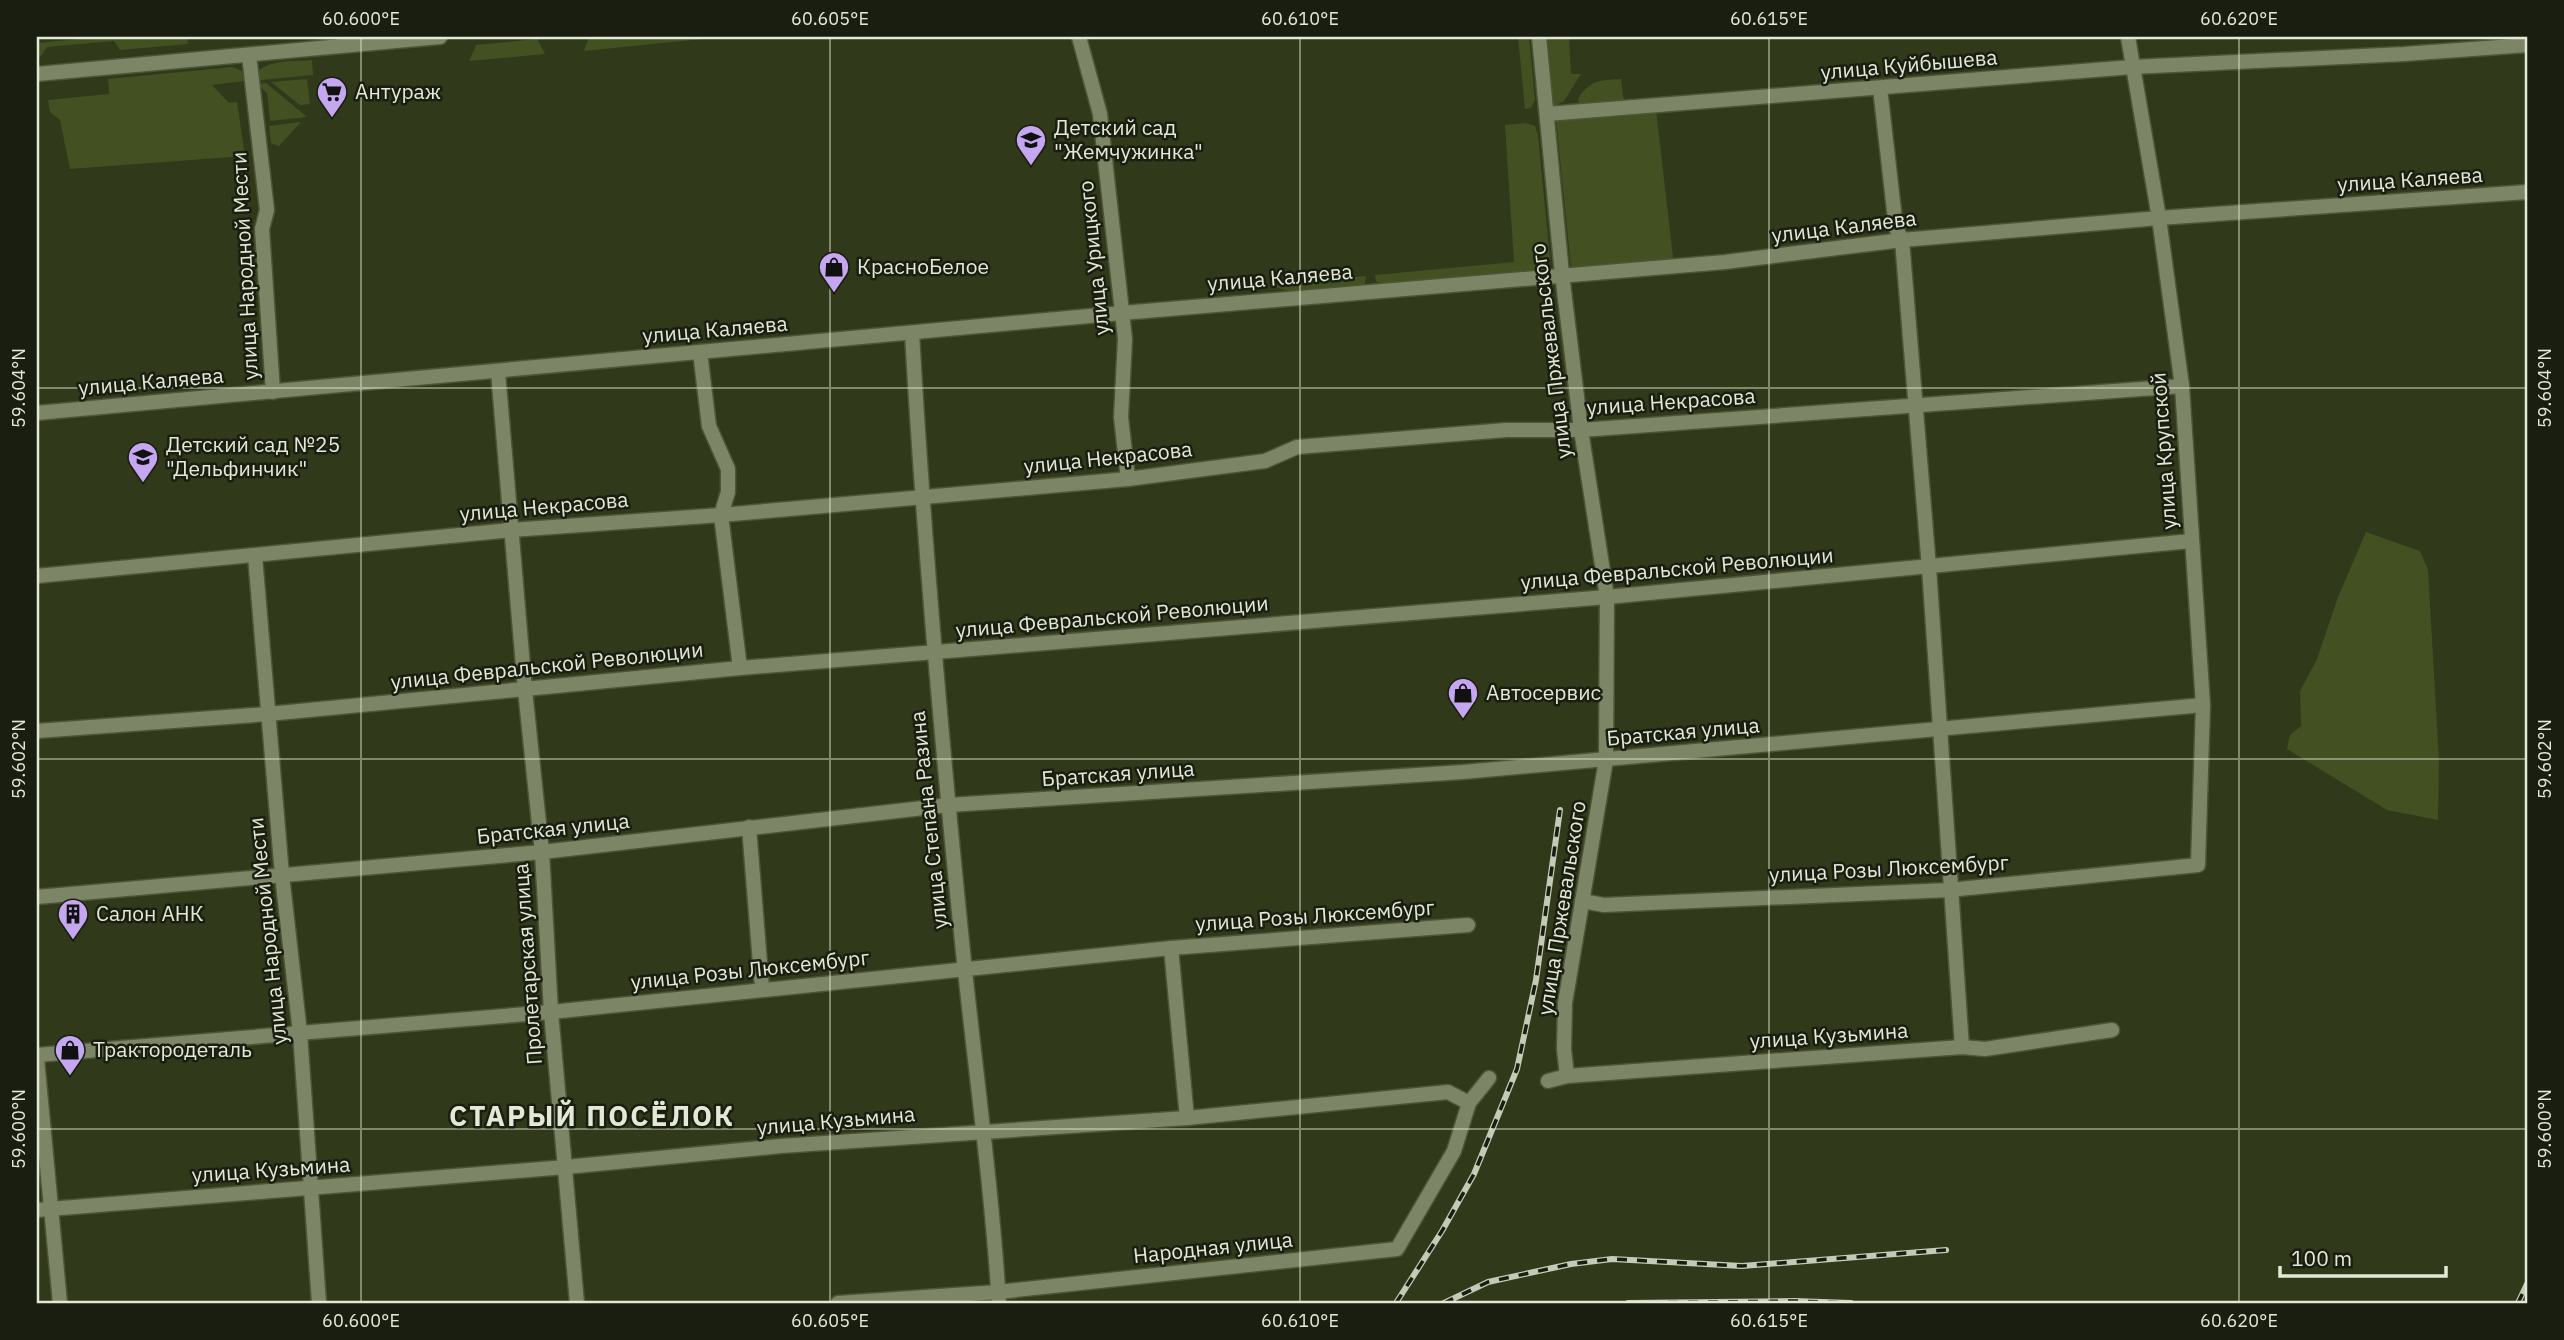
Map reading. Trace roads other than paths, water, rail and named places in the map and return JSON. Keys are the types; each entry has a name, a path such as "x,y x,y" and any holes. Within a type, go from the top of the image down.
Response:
{"street":[{"path":"37,74 440,37"},
{"name":"улица Урицкого","path":"1079,37 1100,114 1125,339 1121,417 1128,479"},
{"name":"улица Пржевальского","path":"1539,37 1562,274 1581,430 1606,597 1606,760 1565,1003 1564,1049 1567,1076"},
{"name":"улица Крупской","path":"2128,37 2159,218 2182,386 2203,705 2198,865"},
{"name":"улица Куйбышева","path":"1547,114 2132,67 2404,54 2527,45"},
{"name":"улица Народной Мести","path":"249,55 267,210 262,229 273,392"},
{"path":"1880,88 1896,228 1902,240 1962,1047"},
{"name":"улица Каляева","path":"37,413 1122,313 1725,262 1902,240 2159,218 2527,192"},
{"name":"улица Степана Разина","path":"912,333 933,653 998,1298"},
{"path":"700,352 709,426 728,469 728,492 720,514 740,668"},
{"name":"Пролетарская улица","path":"498,372 525,690 542,852 551,1012 577,1303"},
{"name":"улица Некрасова","path":"37,576 511,530 1128,479 1265,461 1297,447 1506,429 1581,430 2182,386"},
{"name":"улица Февральской Революции","path":"37,731 525,690 740,668 1606,597 2191,541"},
{"name":"улица Народной Мести","path":"255,556 282,875 300,1033 319,1303"},
{"name":"Братская улица","path":"37,897 542,852 949,806 1463,772 2203,705"},
{"path":"749,827 762,988"},
{"name":"улица Розы Люксембург","path":"1582,901 1604,905 1950,890 2198,865"},
{"name":"улица Розы Люксембург","path":"37,1057 551,1012 762,988 965,971 1171,948 1468,925"},
{"path":"1171,948 1187,1118"},
{"name":"улица Кузьмина","path":"1548,1081 1567,1076 1962,1047 1985,1049 2112,1030"},
{"path":"37,1057 44,1209 60,1303"},
{"name":"Народная улица","path":"838,1303 998,1298 1398,1249 1454,1151 1469,1103 1489,1078"},
{"name":"улица Кузьмина","path":"44,1209 311,1189 781,1146 1187,1118 1448,1092 1469,1103"}],"railway":[{"path":"1396,1303 1442,1231 1474,1174 1517,1069 1536,980 1560,810"},
{"path":"1444,1303 1488,1282 1571,1264 1612,1259 1742,1266 1946,1250"},
{"path":"2518,1303 2527,1284"},
{"path":"1628,1303 1851,1303"}],"place":[{"name":"Антураж","path":"332,119"},
{"name":"Детский сад \"Жемчужинка\"","path":"1031,167"},
{"name":"КрасноБелое","path":"834,294"},
{"name":"Детский сад №25 \"Дельфинчик\"","path":"143,484"},
{"name":"Автосервис","path":"1463,720"},
{"name":"Салон АНК","path":"73,941"},
{"name":"Трактородеталь","path":"70,1077"}],"district":[{"name":"СТАРЫЙ ПОСЁЛОК","path":"592,1116"}]}
